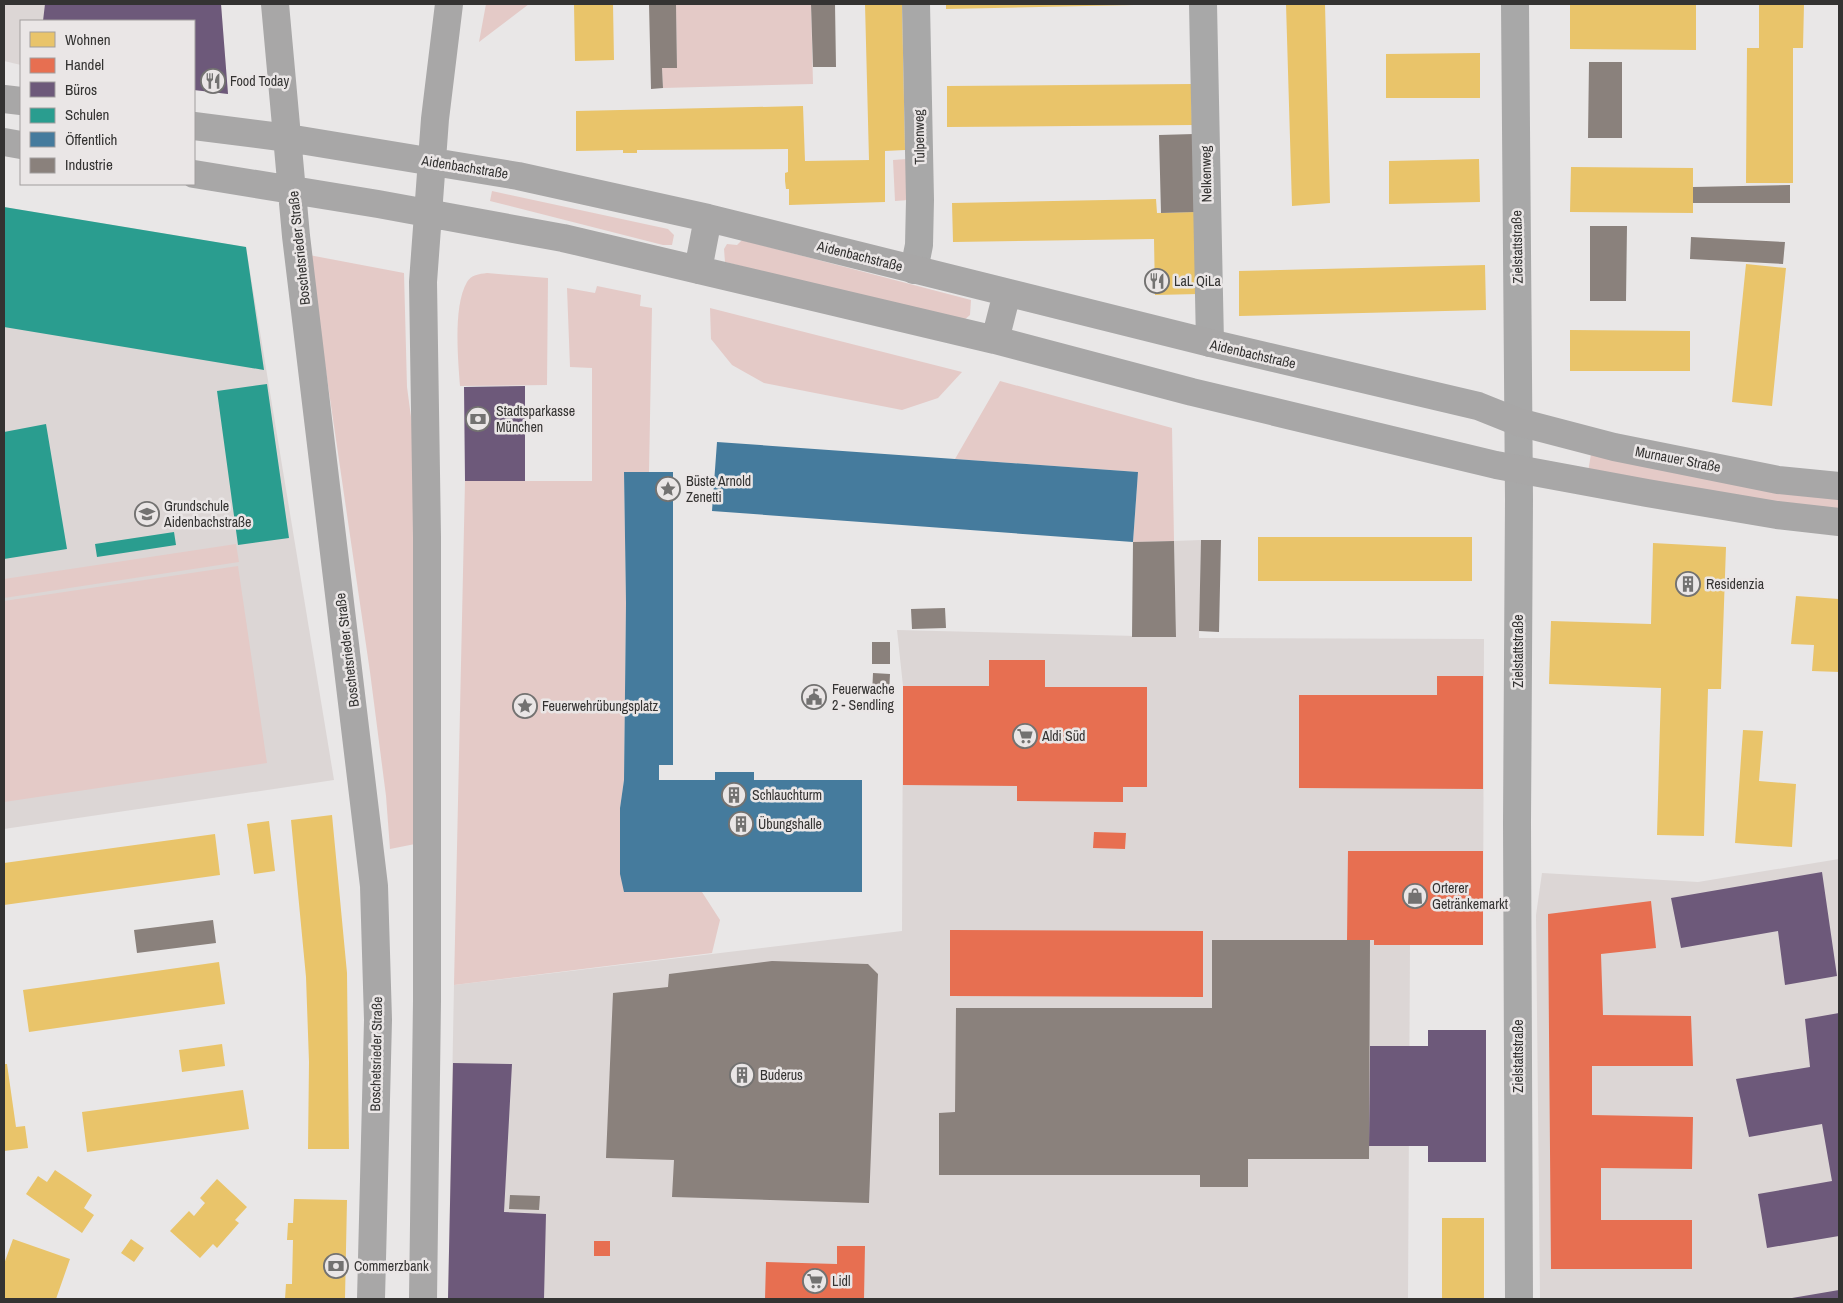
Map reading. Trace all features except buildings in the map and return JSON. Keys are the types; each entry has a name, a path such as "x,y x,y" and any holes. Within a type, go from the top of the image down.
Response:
{"main road":[{"name":"Boschetsrieder Straße","path":"275,4 296,236 374,886 378,1020 371,1299"},
{"path":"423,1299 427,1001 427,557 423,282 432,162 448,4"},
{"path":"4,99 20,102"},
{"name":"Aidenbachstraße","path":"195,126 288,138 518,176 708,218 1210,343 1478,406 1518,422"},
{"path":"4,142 20,145"},
{"path":"195,174 562,238 995,340 1192,392 1440,452 1519,469 1768,513 1839,522"},
{"path":"698,270 708,218"},
{"path":"995,340 1007,293"},
{"name":"Murnauer Straße","path":"1518,422 1614,446 1769,478 1839,486"}],"street":[{"name":"Tulpenweg","path":"914,270 919,245 920,200 916,4"},
{"name":"Nelkenweg","path":"1203,4 1210,343"},
{"name":"Zielstattstraße","path":"1515,4 1519,469 1517,832 1519,1299"}],"shaded area":[{"path":"4,4 221,4 228,94 195,90 195,20 20,20 20,65 4,61"},
{"path":"486,4 529,4 479,42"},
{"path":"676,4 811,4 813,84 663,88 662,68 677,68"},
{"path":"907,159 909,200 895,201 893,160"},
{"path":"492,191 668,229 674,235 672,245 663,245 490,201"},
{"name":"Grundschule Aidenbachstraße","path":"4,207 246,247 334,780 4,829"},
{"path":"742,240 971,300 970,315 963,321 725,262 724,249 727,244 737,245"},
{"path":"309,255 404,273 407,387 413,432 420,843 390,849 386,796 370,672"},
{"path":"487,273 548,278 547,385 460,386 457,333 463,292 467,282 473,276"},
{"path":"597,286 641,295 640,306 652,308 649,472 624,472 626,603 624,780 620,808 620,874 702,892 720,920 712,953 454,985 465,481 592,481 592,368 570,367 567,288 595,293"},
{"path":"710,308 962,372 938,398 902,410 764,383 732,365 711,339"},
{"path":"1000,381 1172,428 1174,541 1133,542 1138,472 955,459"},
{"path":"1591,454 1839,499 1839,513 1588,472"},
{"path":"1201,540 1199,638 1484,639 1483,945 1410,945 1408,1299 448,1299 454,985 902,931 903,686 897,630 1176,637 1174,541"},
{"path":"236,544 239,562 4,598 4,579"},
{"path":"238,566 267,763 4,802 4,601"},
{"path":"1839,859 1839,1299 1540,1299 1536,915 1542,873 1698,882"}],"place":[{"name":"Food Today","path":"213,81"},
{"name":"LaL QiLa","path":"1157,281"},
{"name":"Stadtsparkasse München","path":"478,419"},
{"name":"Büste Arnold Zenetti","path":"668,489"},
{"name":"Grundschule Aidenbachstraße","path":"147,514"},
{"name":"Residenzia","path":"1688,584"},
{"name":"Feuerwache 2 - Sendling","path":"814,697"},
{"name":"Feuerwehrübungsplatz","path":"525,706"},
{"name":"Aldi Süd","path":"1025,736"},
{"name":"Schlauchturm","path":"734,795"},
{"name":"Übungshalle","path":"741,824"},
{"name":"Orterer Getränkemarkt","path":"1415,896"},
{"name":"Buderus","path":"742,1075"},
{"name":"Commerzbank","path":"336,1266"},
{"name":"Lidl","path":"815,1281"}]}
